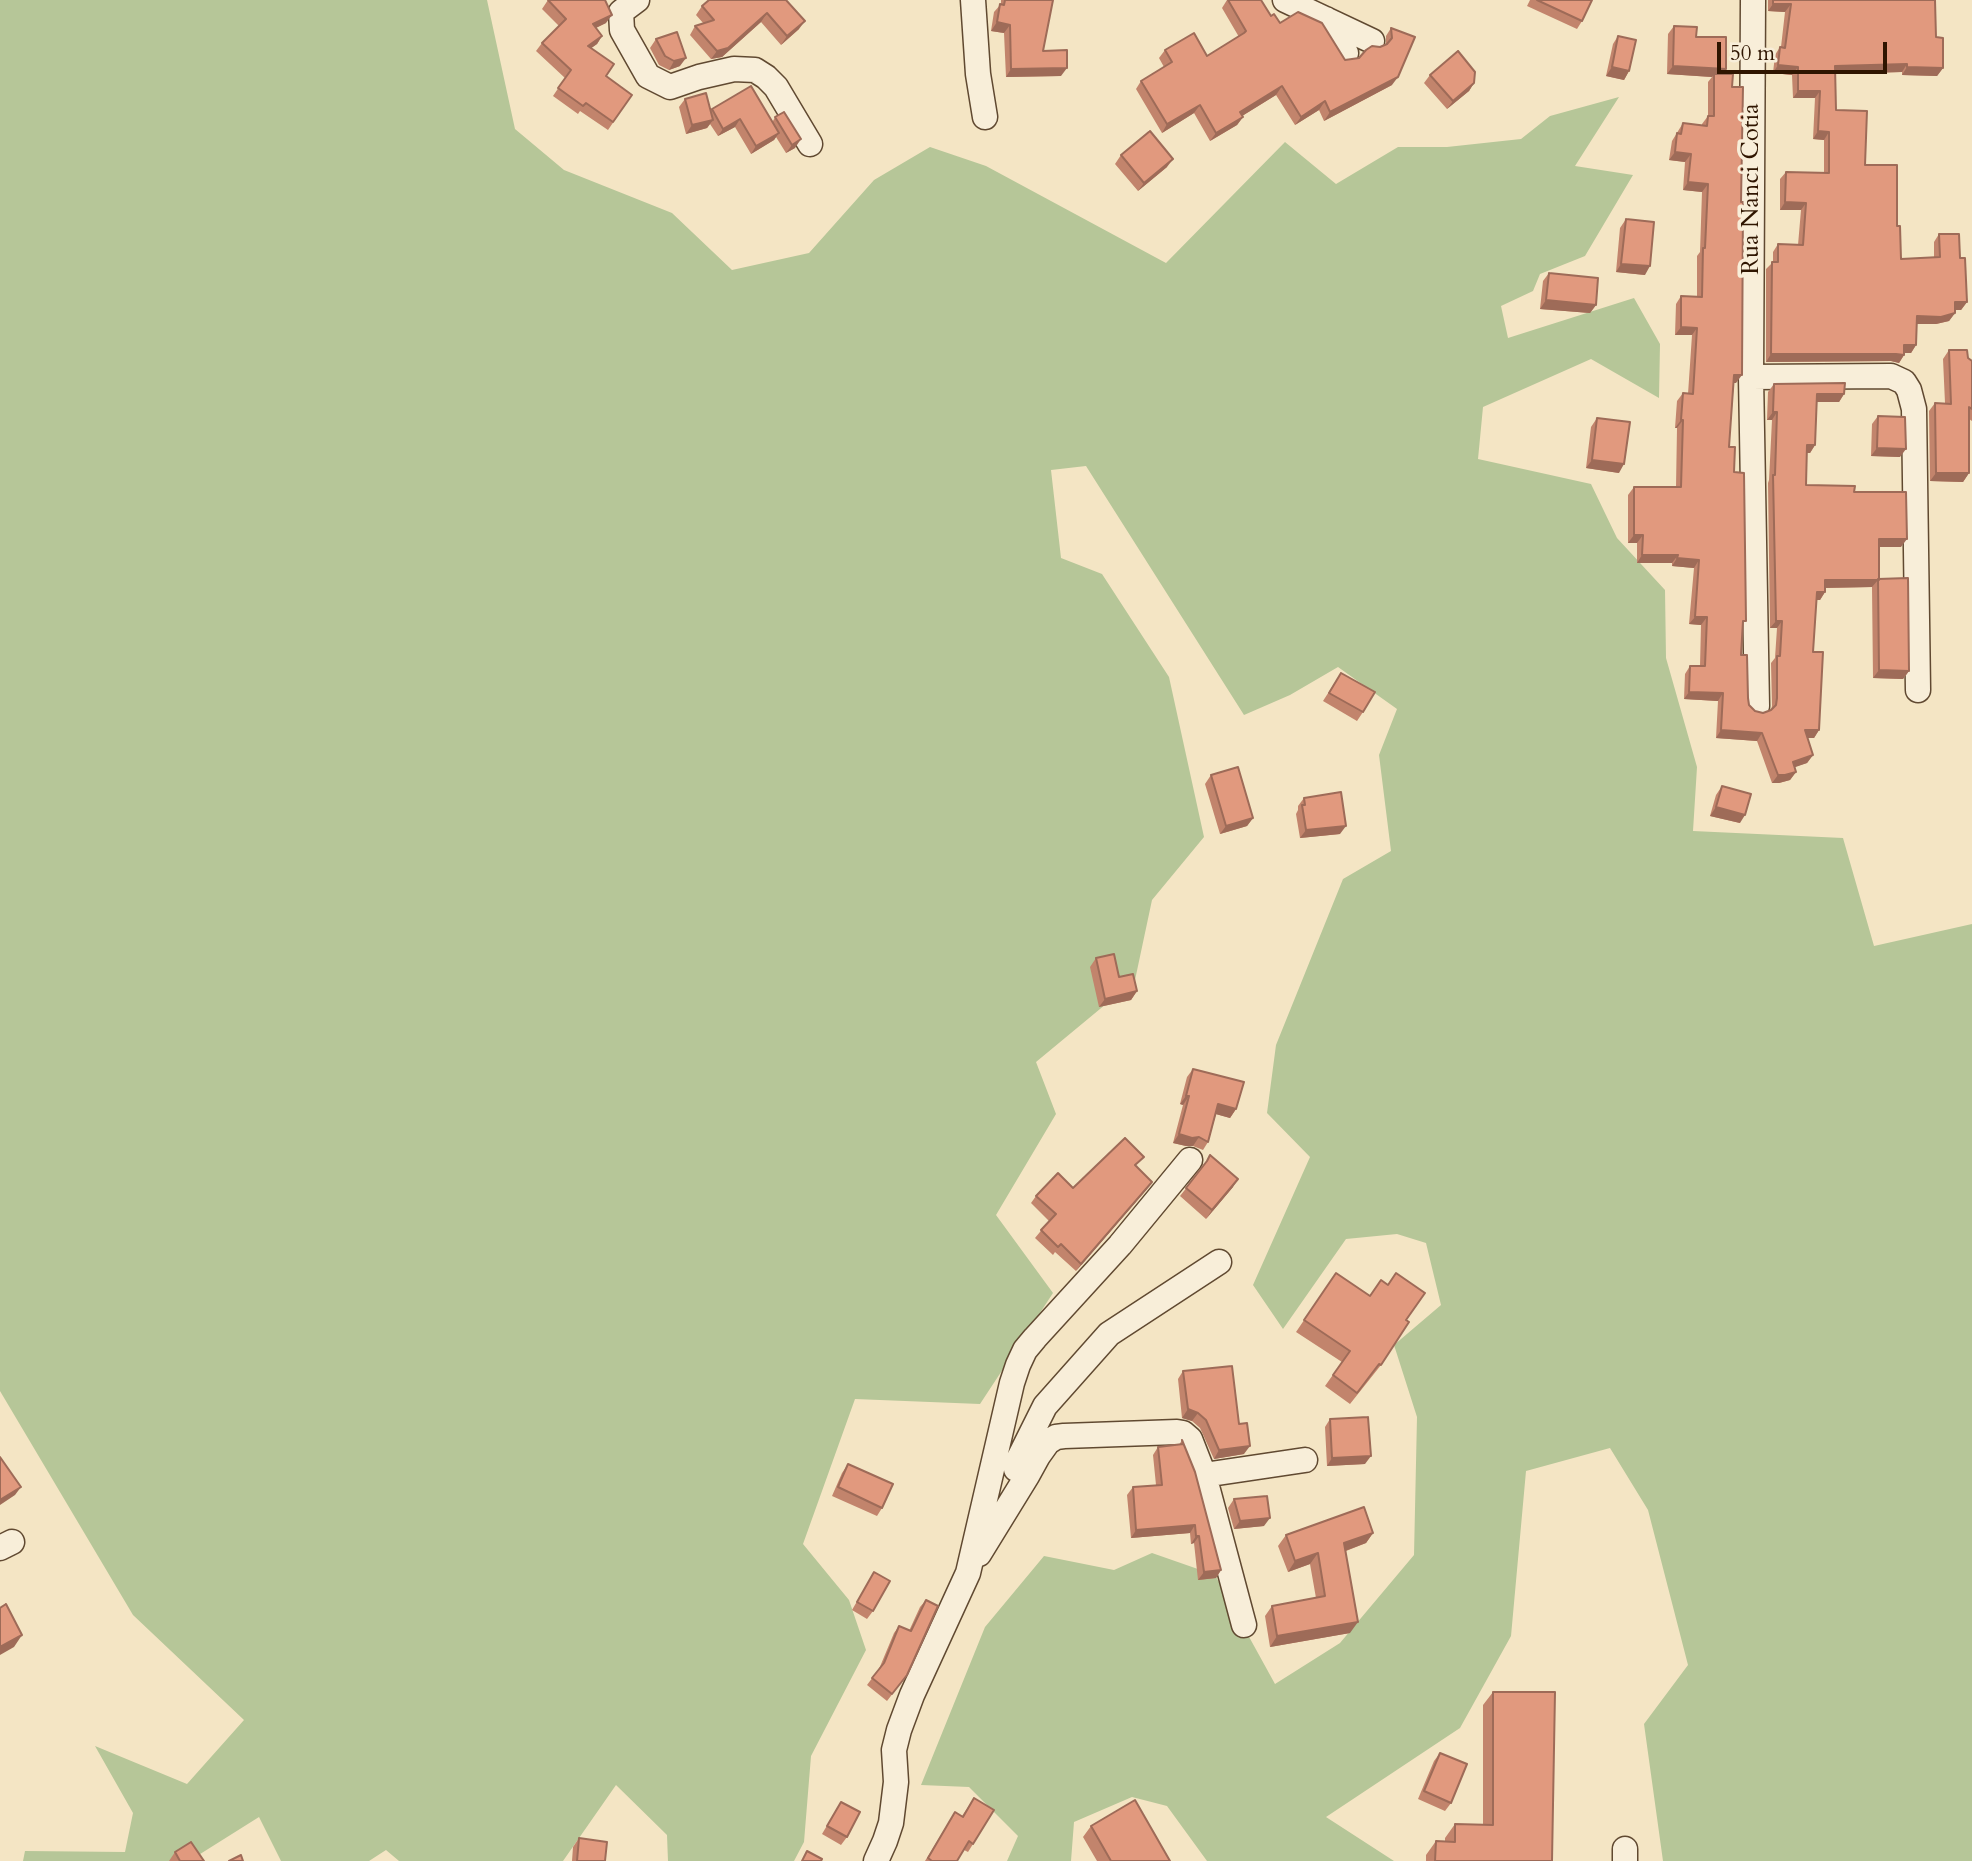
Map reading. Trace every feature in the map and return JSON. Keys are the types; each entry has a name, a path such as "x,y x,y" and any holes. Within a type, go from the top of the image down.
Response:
{"street":[{"path":"637,0 621,12 622,30 648,76 670,88 699,76 734,69 755,70 776,87 810,144"},
{"path":"972,0 978,74 985,117"},
{"path":"1285,0 1372,41"},
{"name":"Rua Nanci Cotia","path":"1753,0 1751,377 1757,706"},
{"path":"1326,19 1346,53"},
{"path":"1751,377 1891,376 1904,382 1914,410 1918,690"},
{"path":"968,1573 1012,1383 1025,1350 1121,1245 1190,1160"},
{"path":"1006,1511 1019,1458 1045,1406 1108,1334 1219,1262"},
{"path":"876,1861 891,1823 896,1782 894,1749 912,1695 968,1573 1043,1447 1056,1437 1177,1432 1190,1439 1204,1475 1244,1625"},
{"path":"1204,1475 1305,1460"}],"green space":[{"path":"0,0 487,0 515,129 564,170 672,213 732,270 809,253 874,180 930,147 986,166 1166,263 1285,142 1336,184 1398,147 1447,147 1521,139 1550,116 1619,97 1575,166 1633,175 1585,256 1540,274 1533,291 1501,306 1508,338 1634,298 1660,344 1659,398 1591,359 1483,407 1478,459 1591,484 1617,538 1665,590 1666,658 1697,767 1693,831 1843,838 1874,946 1972,924 1972,1861 1663,1861 1644,1724 1688,1665 1648,1510 1610,1448 1526,1471 1511,1636 1460,1728 1326,1817 1394,1861 1207,1861 1167,1806 1132,1797 1074,1822 1071,1861 1007,1861 1018,1836 969,1787 921,1785 985,1627 1044,1556 1114,1570 1152,1553 1215,1575 1275,1684 1340,1643 1414,1555 1417,1417 1394,1345 1441,1305 1426,1243 1397,1234 1346,1239 1283,1329 1253,1285 1310,1157 1267,1113 1276,1045 1343,879 1391,851 1379,755 1397,709 1338,667 1290,695 1244,715 1086,466 1051,470 1061,558 1102,574 1169,677 1204,837 1152,900 1135,980 1036,1062 1056,1114 996,1215 1053,1293 980,1404 855,1399 803,1544 849,1600 866,1650 811,1756 804,1842 794,1861 668,1861 667,1835 616,1785 563,1861 399,1861 386,1850 369,1861 281,1861 259,1817 189,1861 23,1861 25,1851 125,1852 133,1813 95,1746 187,1784 244,1720 133,1615 0,1391"}],"building":[{"path":"548,0 605,0 612,15 593,24 602,36 588,46 614,64 606,76 632,95 613,122 586,103 583,106 558,88 571,70 542,43 566,19"},
{"path":"709,0 786,0 805,21 787,36 767,13 728,48 717,51 695,26 714,20 702,6"},
{"path":"1005,0 1053,0 1043,51 1067,50 1067,68 1011,69 1010,25 997,22 1000,4 1004,5"},
{"path":"1228,0 1261,0 1271,16 1274,14 1280,23 1298,12 1322,23 1345,60 1359,58 1372,46 1387,44 1392,38 1391,28 1415,37 1398,77 1330,112 1325,101 1301,117 1282,86 1240,112 1243,117 1216,133 1200,105 1167,124 1141,81 1172,62 1165,50 1194,33 1207,56 1244,33 1246,31"},
{"path":"1537,0 1592,0 1582,21"},
{"path":"1773,0 1935,0 1936,37 1943,38 1943,68 1907,67 1907,64 1835,66 1836,110 1867,111 1865,165 1897,165 1897,226 1900,226 1901,259 1940,257 1939,234 1959,234 1960,258 1965,258 1967,302 1955,302 1955,313 1941,317 1917,316 1916,345 1904,345 1904,355 1771,354 1772,262 1778,262 1778,244 1803,245 1806,203 1785,202 1786,172 1829,173 1829,132 1818,131 1820,91 1798,91 1798,67 1778,65 1780,47 1785,48 1791,4 1773,4"},
{"path":"1674,26 1697,27 1696,37 1726,37 1726,69 1673,66"},
{"path":"677,32 686,58 674,61 665,56 656,39"},
{"path":"1618,36 1636,40 1629,71 1612,67"},
{"path":"1458,51 1475,72 1474,83 1453,101 1430,75"},
{"path":"1714,74 1733,74 1732,87 1743,87 1742,375 1734,375 1729,447 1735,447 1734,472 1744,473 1746,621 1743,621 1741,655 1747,655 1749,705 1755,711 1763,713 1776,705 1777,656 1780,656 1782,621 1776,621 1773,475 1777,412 1773,412 1774,384 1845,383 1844,394 1817,394 1815,445 1807,445 1806,485 1855,486 1854,492 1906,492 1907,539 1879,539 1879,580 1825,580 1825,592 1817,592 1813,652 1823,652 1819,730 1805,730 1813,755 1793,762 1796,772 1785,775 1778,775 1762,733 1721,730 1723,693 1689,692 1690,666 1705,666 1707,617 1695,617 1699,560 1677,558 1678,555 1642,555 1643,535 1634,535 1634,487 1681,487 1683,393 1693,394 1697,328 1681,327 1681,296 1702,297 1708,184 1688,182 1691,154 1675,152 1677,133 1681,134 1683,123 1707,126 1708,116 1714,116"},
{"path":"751,86 779,133 756,146 740,119 723,129 712,109"},
{"path":"706,93 713,120 692,125 685,99"},
{"path":"784,112 801,139 792,145 775,117"},
{"path":"1150,131 1173,159 1144,183 1121,155"},
{"path":"1626,219 1654,222 1650,266 1621,264"},
{"path":"1549,273 1598,278 1596,305 1546,300"},
{"path":"1949,350 1967,350 1968,358 1972,361 1969,473 1936,473 1935,403 1951,404"},
{"path":"1878,416 1905,417 1906,449 1877,448"},
{"path":"1597,418 1630,422 1624,464 1592,460"},
{"path":"1908,578 1909,671 1879,670 1878,579"},
{"path":"1341,673 1375,692 1363,712 1329,693"},
{"path":"1238,767 1253,818 1226,826 1211,775"},
{"path":"1722,786 1751,794 1745,815 1716,807"},
{"path":"1341,792 1346,826 1306,830 1302,805 1305,805 1304,798"},
{"path":"1114,954 1119,977 1133,974 1137,991 1105,999 1096,958"},
{"path":"1193,1069 1244,1082 1236,1109 1218,1104 1208,1142 1199,1137 1179,1134"},
{"path":"1125,1138 1144,1157 1135,1165 1152,1182 1081,1264 1061,1244 1058,1247 1041,1230 1056,1214 1036,1196 1058,1173 1073,1188"},
{"path":"1210,1155 1238,1179 1212,1210 1186,1188"},
{"path":"1336,1273 1370,1296 1381,1280 1388,1285 1396,1273 1425,1293 1406,1320 1409,1322 1381,1365 1379,1364 1357,1393 1333,1375 1350,1351 1304,1320"},
{"path":"1232,1366 1239,1424 1247,1423 1250,1446 1219,1450 1206,1420 1188,1409 1183,1371"},
{"path":"1368,1417 1371,1456 1332,1458 1330,1419"},
{"path":"1182,1440 1195,1472 1221,1570 1204,1572 1195,1525 1136,1530 1133,1487 1162,1485 1158,1447 1183,1444"},
{"path":"0,1457 21,1487 0,1500"},
{"path":"848,1464 893,1484 882,1508 838,1487"},
{"path":"1267,1496 1270,1518 1240,1521 1234,1499"},
{"path":"1364,1507 1373,1533 1344,1543 1358,1622 1277,1636 1272,1606 1325,1596 1318,1553 1295,1561 1286,1535"},
{"path":"874,1572 890,1581 873,1611 857,1602"},
{"path":"926,1600 938,1606 907,1675 892,1694 872,1678 884,1663 899,1626 911,1631"},
{"path":"6,1604 22,1635 0,1647 0,1608"},
{"path":"1493,1692 1555,1692 1552,1861 1435,1861 1436,1841 1455,1842 1455,1824 1493,1825"},
{"path":"1440,1753 1467,1764 1451,1803 1424,1791"},
{"path":"974,1798 994,1810 973,1844 969,1841 957,1861 932,1861 928,1858 955,1812 963,1817"},
{"path":"1135,1800 1170,1861 1111,1861 1091,1826"},
{"path":"841,1802 860,1812 847,1837 827,1826"},
{"path":"579,1838 607,1842 605,1861 577,1861"},
{"path":"191,1842 204,1861 180,1861 175,1852"},
{"path":"807,1851 822,1859 821,1861 802,1861"},
{"path":"241,1855 243,1861 229,1861"}]}
